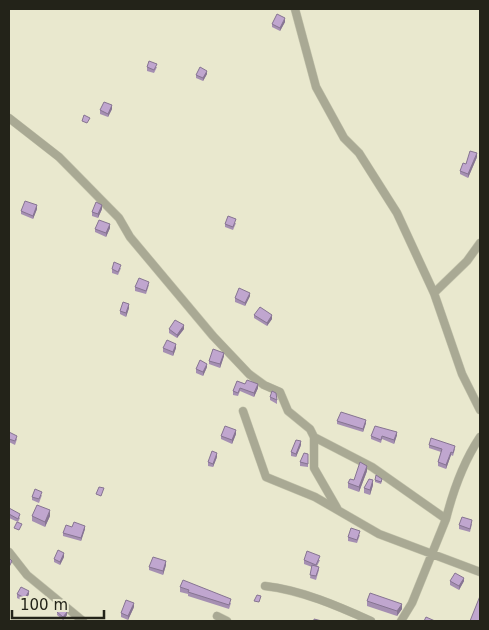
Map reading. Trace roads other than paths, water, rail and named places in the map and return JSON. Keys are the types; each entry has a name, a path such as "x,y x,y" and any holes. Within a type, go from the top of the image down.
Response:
{"street":[{"path":"295,9 302,42 316,87 344,138 359,153 391,203 434,293 462,374 480,410"},
{"path":"9,118 52,150 119,218 130,237 214,336 250,374 264,385 280,392 288,411 310,429 314,437 314,468 338,510"},
{"path":"434,293 467,261 480,243"},
{"path":"243,412 266,477 315,497 379,534 480,572"},
{"path":"314,437 372,467 446,519"},
{"path":"401,621 412,603 446,519 451,500 470,454 480,437"},
{"path":"9,552 28,575 83,621"},
{"path":"265,586 277,587 330,604 371,621"},
{"path":"217,616 227,621"}]}
